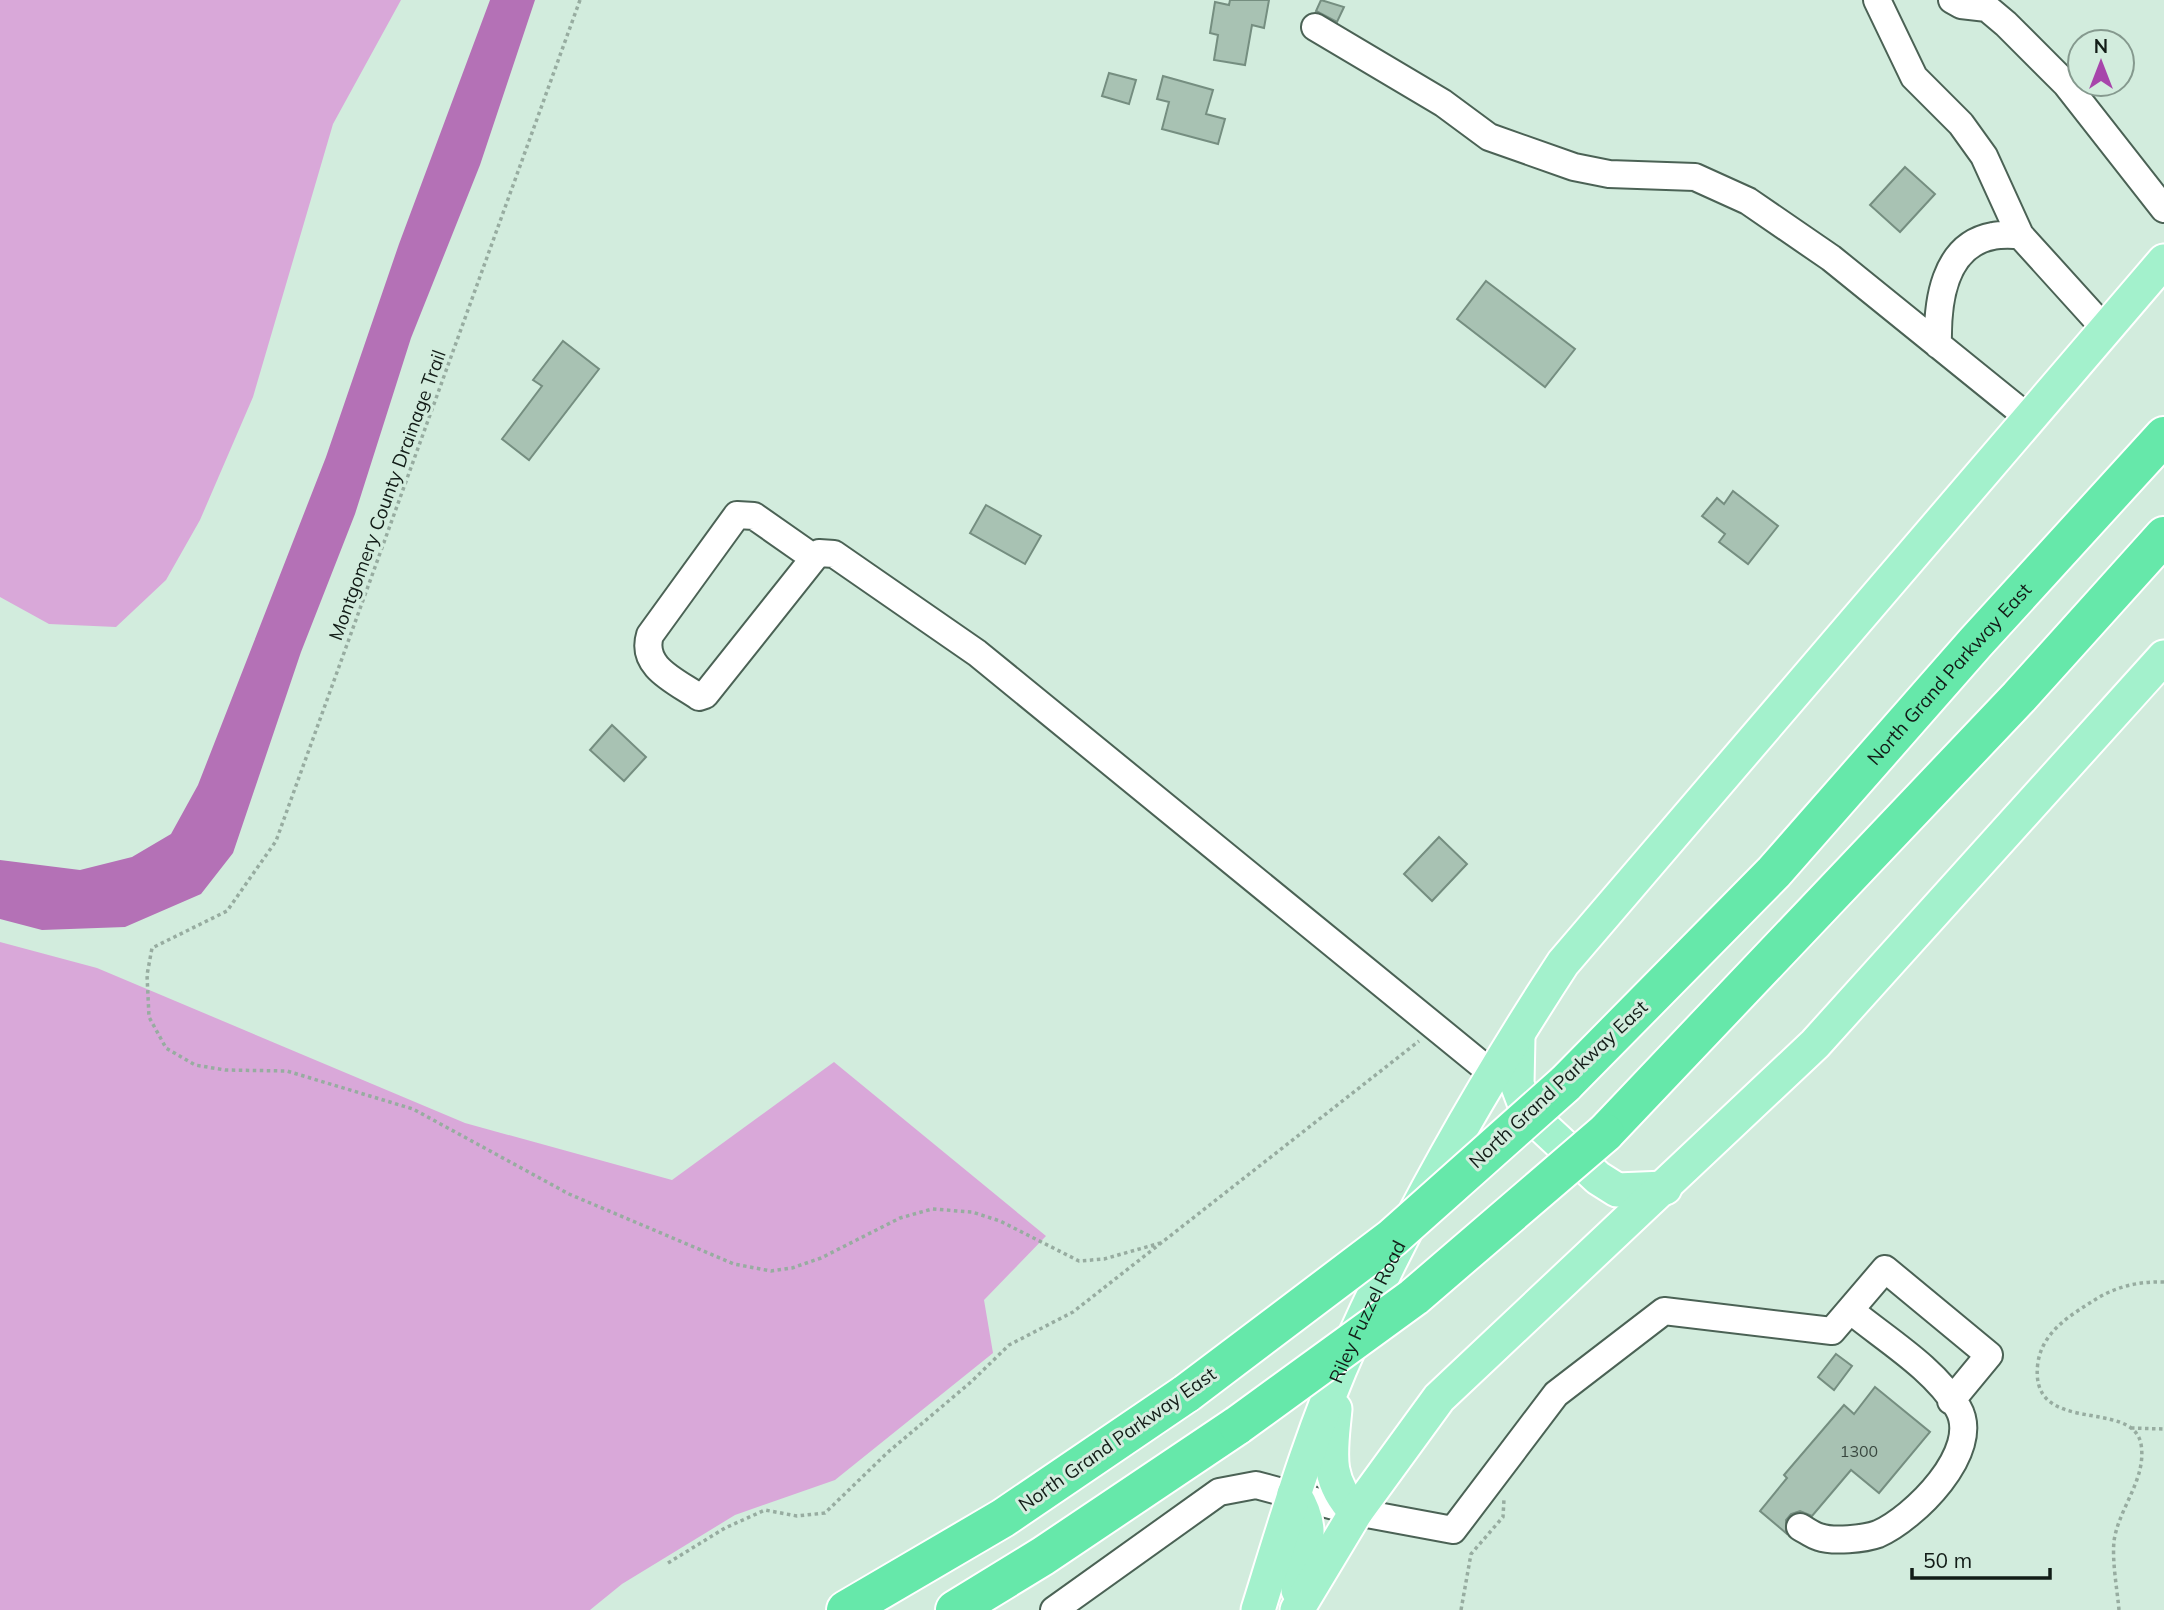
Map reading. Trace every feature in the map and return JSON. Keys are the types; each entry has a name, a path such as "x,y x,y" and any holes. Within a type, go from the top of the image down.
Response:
{"highway":[{"name":"North Grand Parkway East","path":"846,1610 1003,1518 1187,1393 1392,1238 1565,1084 1774,872 1976,642 2164,436"},
{"path":"955,1610 1043,1556 1238,1425 1414,1297 1605,1133 2019,697 2164,536"},
{"path":"2119,586 2164,547"}],"main road":[{"path":"1665,1188 1617,1190 1598,1178 1528,1113 1517,1084 1518,1031 1563,963 2164,261"},
{"path":"1297,1610 1356,1511 1439,1398 1815,1044 2164,657"},
{"name":"Riley Fuzzel Road","path":"1258,1610 1294,1494 1345,1359 1420,1206 1518,1031"},
{"path":"1345,1359 1335,1406 1332,1472 1338,1494 1356,1511"},
{"path":"1294,1494 1304,1511 1309,1530 1297,1610"}],"street":[{"path":"1877,0 1914,77 1961,124 1984,156 2020,235 2106,330"},
{"path":"1952,0 1961,5 1987,8 2006,24 2066,84 2164,208"},
{"path":"1315,27 1443,103 1489,138 1574,167 1598,172 1695,177 1748,201 1831,258 2030,419"},
{"path":"1938,345 1938,309 1942,287 1954,263 1968,245 1992,236 2020,235"},
{"path":"814,558 754,516 737,515 650,635 646,648 651,663 699,697 705,695 814,558 820,553 834,554 977,653 1493,1075"},
{"path":"1054,1610 1219,1492 1256,1485 1356,1511 1453,1530 1556,1394 1664,1311 1832,1331 1885,1269 1989,1354 1951,1401"},
{"path":"1800,1527 1820,1538 1849,1538 1876,1535 1908,1516 1933,1493 1954,1462 1962,1429 1959,1410 1929,1375 1850,1310"}],"path":[{"name":"Montgomery County Drainage Trail","path":"580,0 276,841 227,911 152,948 147,975 149,1017 166,1048 195,1065 225,1070 287,1071 413,1109 569,1194 734,1265 771,1270 792,1268 821,1258 900,1218 932,1209 972,1212 1000,1221 1079,1261 1104,1259 1164,1242"},
{"path":"668,1563 725,1528 765,1510 797,1516 825,1513 887,1453 971,1382 1009,1345 1073,1311 1436,1027"},
{"path":"2164,1282 2124,1286 2106,1292 2074,1312 2041,1346 2036,1377 2051,1404 2069,1412 2105,1418 2131,1428 2164,1429"},
{"path":"2119,1610 2114,1542 2122,1513 2142,1469 2141,1442 2131,1428"},
{"path":"1461,1610 1471,1554 1503,1517 1507,1459"}],"shaded area":[{"path":"0,0 401,0 333,124 253,397 200,520 166,580 116,627 49,624 0,597"},
{"path":"490,0 535,0 480,165 411,338 355,514 301,652 233,853 201,894 125,927 42,930 0,919 0,860 80,870 132,857 171,834 198,785 326,457 399,244"},
{"path":"0,942 97,968 465,1123 672,1180 834,1062 1046,1236 984,1300 993,1353 835,1480 735,1515 622,1584 590,1610 0,1610"}],"building":[{"path":"1230,0 1269,0 1264,28 1252,25 1245,65 1214,60 1218,35 1210,33 1215,2 1229,5"},
{"path":"1321,0 1344,7 1337,22 1316,11"},
{"path":"1109,73 1136,80 1129,104 1102,96"},
{"path":"1163,76 1213,90 1206,114 1225,119 1218,144 1162,129 1169,102 1157,99"},
{"path":"1905,167 1935,194 1900,232 1870,205"},
{"path":"1486,281 1575,349 1545,387 1457,319"},
{"path":"563,341 599,369 529,460 502,439 542,386 533,380"},
{"path":"1733,491 1778,526 1748,564 1719,542 1725,534 1702,516 1717,498 1724,504"},
{"path":"986,505 1041,536 1025,564 970,533"},
{"path":"612,725 646,757 624,781 590,750"},
{"path":"1439,837 1467,864 1432,901 1404,874"},
{"path":"1836,1354 1852,1366 1834,1390 1818,1377"},
{"path":"1875,1387 1930,1432 1879,1493 1851,1470 1812,1516 1800,1511 1791,1514 1786,1520 1786,1533 1760,1511 1787,1478 1784,1475 1844,1405 1854,1414"}]}
